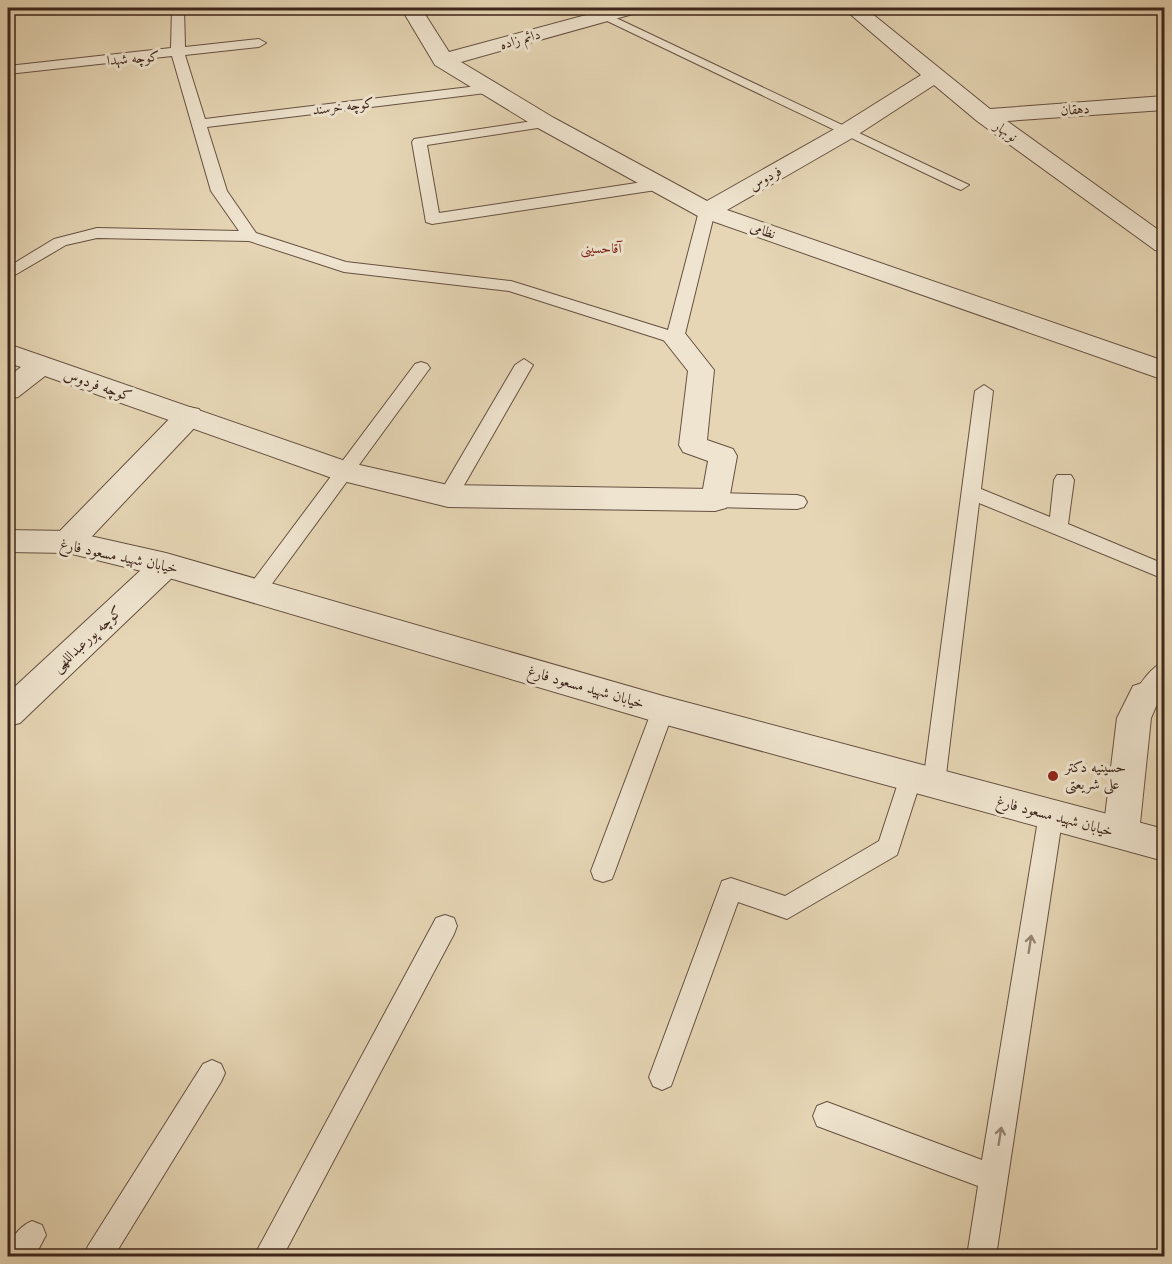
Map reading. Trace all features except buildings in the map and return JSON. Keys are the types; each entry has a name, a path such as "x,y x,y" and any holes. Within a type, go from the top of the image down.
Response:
{"street":[{"name":"نظامی","path":"411,8 442,60 546,123 707,211 1164,371"},
{"name":"دائم زاده","path":"442,60 594,12 633,8"},
{"name":"نوبهار","path":"853,8 985,116 1164,245"},
{"name":"فردوس","path":"707,211 846,132 934,76"},
{"name":"دهقان","path":"985,116 1164,103"},
{"path":"675,338 700,370 693,446 723,456 715,500"},
{"name":"کوچه فردوس","path":"8,353 346,472 448,496 715,500"},
{"path":"8,390 42,365"},
{"path":"68,542 189,416"},
{"name":"خیابان شهید مسعود فارغ","path":"8,541 68,542 166,565 663,710 1164,845"},
{"name":"کوچه پورعبداللهی","path":"8,713 166,565"},
{"path":"1121,833 1134,718 1154,683"}],"lane":[{"path":"178,8 178,53 219,191 250,236"},
{"path":"594,12 961,185"},
{"name":"کوچه شهدا","path":"8,70 259,43"},
{"name":"کوچه خرسند","path":"200,124 486,88"},
{"path":"546,123 419,142 432,219 656,185"},
{"path":"8,274 60,242 96,233 250,236 344,267 511,286 675,338 707,211"},
{"path":"448,496 525,365"},
{"path":"256,591 421,368"},
{"path":"662,1077 731,889 787,908 889,848 923,780 971,492 984,391"},
{"path":"1058,528 1064,480"},
{"path":"971,492 1164,572"},
{"path":"715,500 797,502"},
{"path":"603,870 663,710"},
{"path":"981,1257 1051,814"},
{"path":"268,1257 445,926"},
{"path":"99,1257 212,1073"},
{"path":"827,1116 993,1178"}],"place":[{"name":"حسینیه دکتر علی شریعتی","path":"1053,776"}],"district":[{"name":"آقاحسینی","path":"601,248"}]}
